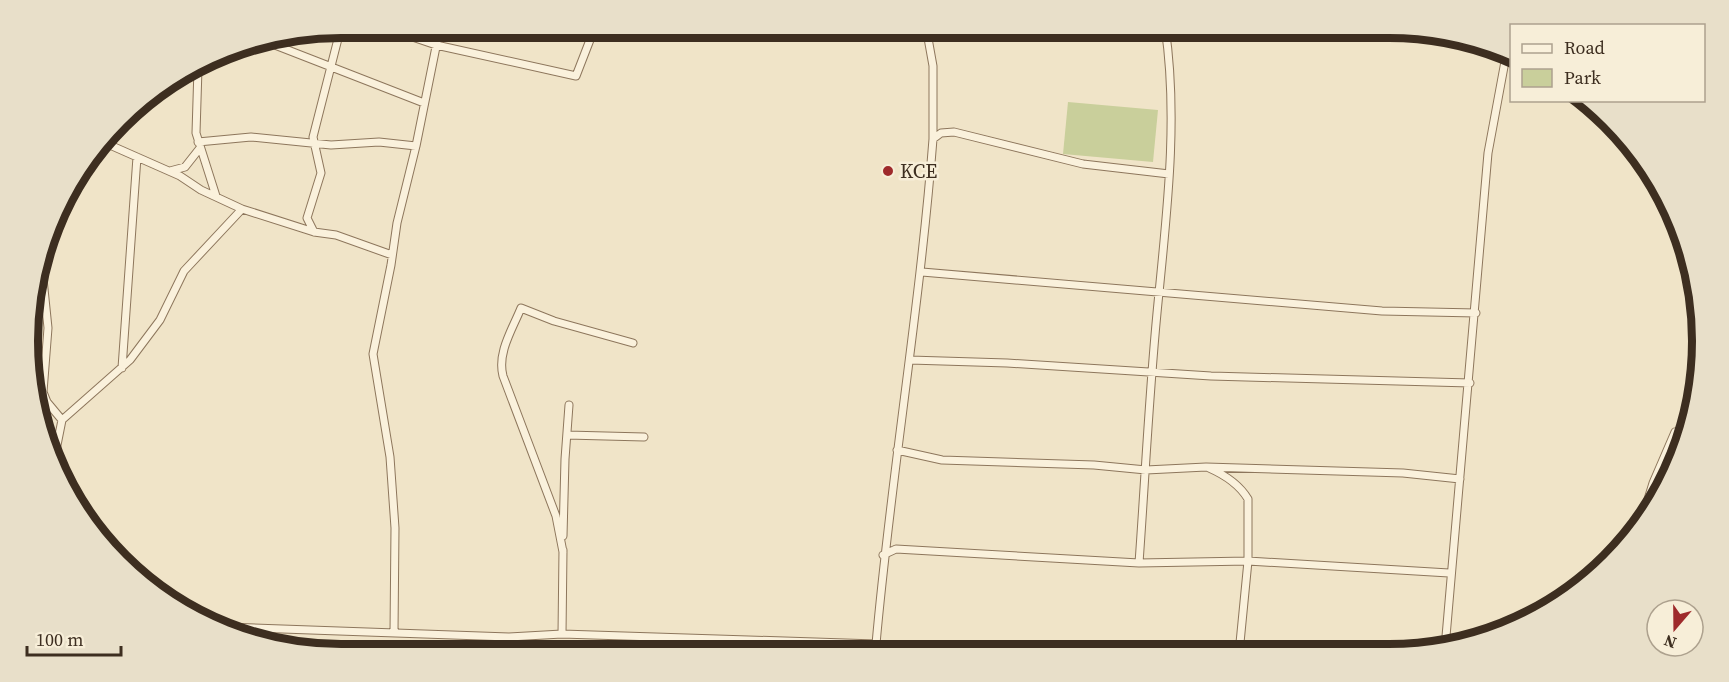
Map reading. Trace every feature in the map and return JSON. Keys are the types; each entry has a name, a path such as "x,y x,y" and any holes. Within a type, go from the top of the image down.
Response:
{"street":[{"path":"314,232 307,218 321,173 313,143 329,67 338,37"},
{"path":"412,37 436,45 576,76 592,37"},
{"path":"393,632 395,528 390,457 373,354 397,224 416,146 438,37"},
{"path":"876,644 883,555 922,272 933,138 933,66 928,37"},
{"path":"1139,563 1152,373 1170,174 1171,107 1166,37"},
{"path":"274,45 423,104"},
{"path":"1445,639 1449,573 1470,383 1488,153 1505,61"},
{"path":"198,74 196,120 199,145 216,196"},
{"path":"933,138 941,133 954,132 1083,164 1170,174"},
{"path":"169,171 185,167 199,145 251,137 331,145 379,142 416,146"},
{"path":"110,145 169,171 242,209 314,232 336,235 392,255"},
{"path":"122,368 138,157"},
{"path":"57,446 62,420 122,368 160,320 184,271 242,209"},
{"path":"922,272 1382,311 1476,313"},
{"path":"41,293 48,328 44,392 47,402 62,420"},
{"path":"564,552 556,516 503,376 500,364 503,352 521,308 554,321 633,343"},
{"path":"910,360 1040,365 1152,373 1470,383"},
{"path":"562,634 569,405"},
{"path":"1649,496 1675,432"},
{"path":"567,435 645,437"},
{"path":"897,450 942,460 1094,465 1146,470 1206,467 1403,473 1460,479"},
{"path":"1206,467 1225,476 1248,500 1248,561 1240,645"},
{"path":"883,555 896,549 1139,563 1248,561 1449,573"},
{"path":"242,627 509,637 562,634 894,645"}],"green space":[{"path":"1068,102 1158,110 1153,162 1063,154"}],"place":[{"name":"KCE","path":"888,171"}]}
